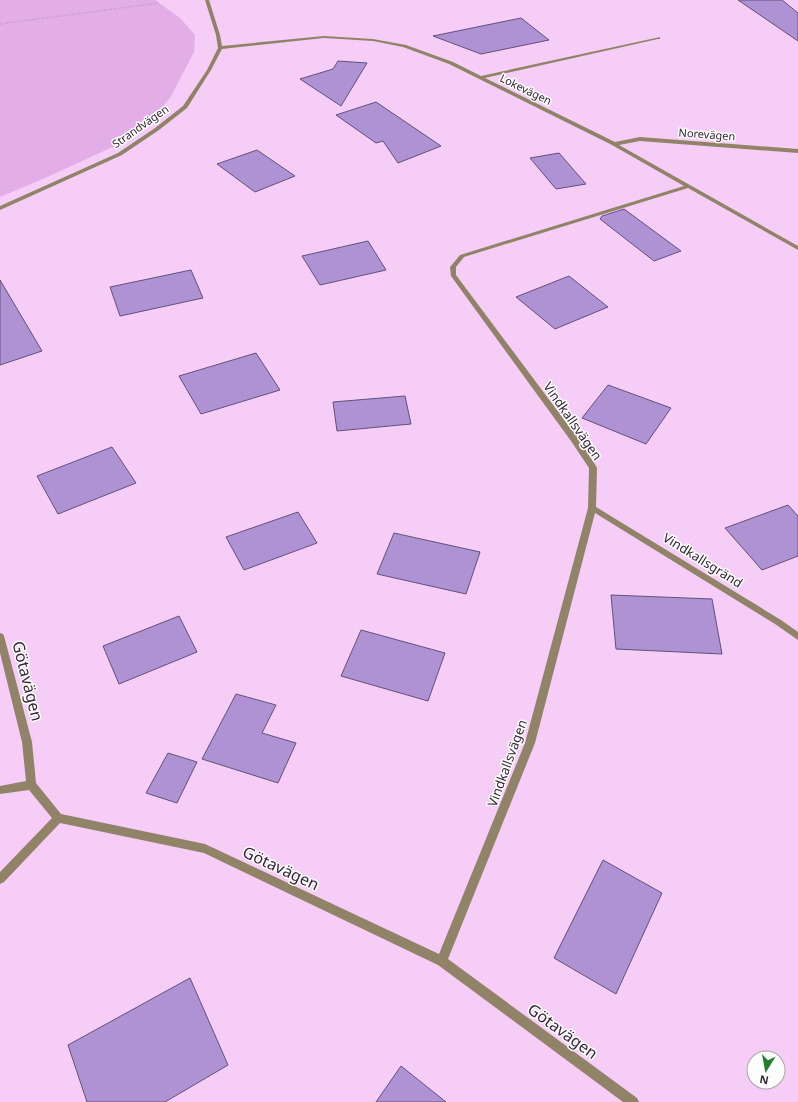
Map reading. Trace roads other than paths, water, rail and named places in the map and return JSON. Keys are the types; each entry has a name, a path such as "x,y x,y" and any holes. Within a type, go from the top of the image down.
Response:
{"street":[{"path":"207,0 218,35 220,48"},
{"name":"Lokevägen","path":"220,48 324,37 373,40 404,46 451,64 614,144 798,248"},
{"path":"480,78 658,38"},
{"name":"Strandvägen","path":"0,208 120,154 157,129 185,107 209,70 220,48"},
{"name":"Norevägen","path":"614,144 640,139 798,151"},
{"name":"Vindkallsvägen","path":"442,961 530,743 592,508 593,468 574,439 453,275 453,267 462,256 689,186"},
{"name":"Vindkallsgränd","path":"592,508 778,622 798,636"},
{"name":"Götavägen","path":"0,636 27,742 31,785"},
{"path":"0,790 31,785 58,818 0,879"},
{"name":"Götavägen","path":"58,818 205,849 442,961 633,1102"}]}
